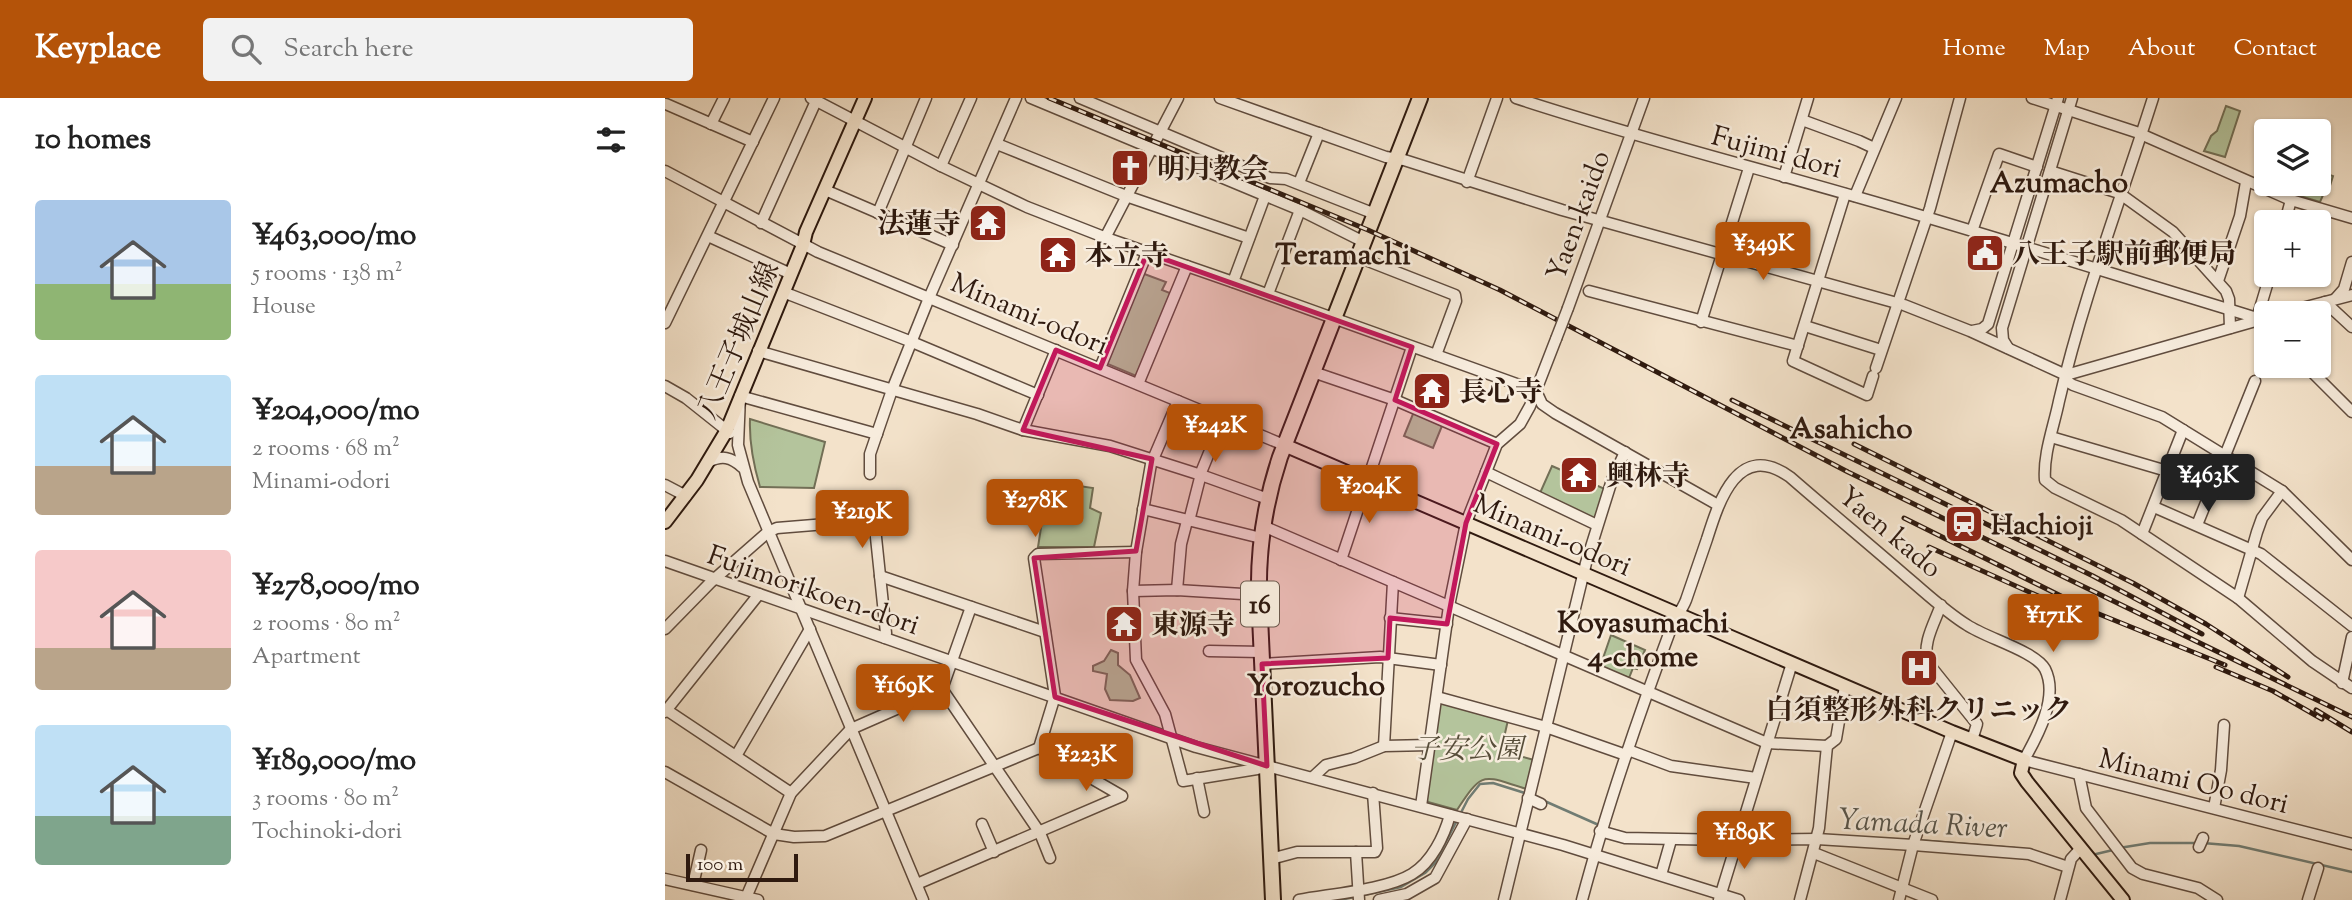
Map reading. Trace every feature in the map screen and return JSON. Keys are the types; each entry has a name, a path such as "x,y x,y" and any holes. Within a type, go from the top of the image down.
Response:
{"highway":[{"name":"16","path":"1273,900 1259,595 1262,532 1268,499 1284,445 1420,98"}],"main road":[{"name":"八王子城山線","path":"665,523 686,496 727,430 803,245 812,235 865,98"},
{"name":"八王子城山線","path":"857,122 871,98"},
{"name":"Minami-odori","path":"1284,445 1972,740"},
{"path":"1972,740 2024,760 2021,773 2027,782 2123,900"}],"street":[{"path":"669,98 665,105 753,142"},
{"path":"711,124 724,98"},
{"path":"665,323 774,98"},
{"path":"878,212 926,98"},
{"path":"941,166 971,98"},
{"path":"870,474 870,454 892,390 1016,98"},
{"path":"1031,98 1300,210 1364,242"},
{"path":"1080,98 1270,178 1299,183 1374,214"},
{"path":"1105,238 1178,98"},
{"path":"1220,98 1386,158 1396,158 1467,182 1898,303 1970,331 2066,374 2254,323"},
{"path":"1467,182 1497,98"},
{"name":"Fujimi dori","path":"1515,98 1749,168 2067,257 2254,318"},
{"name":"Yaen-kaido","path":"1536,391 1644,98"},
{"path":"1784,177 1808,98"},
{"path":"1896,98 1850,195 1793,361 1867,395 1926,217 1960,98"},
{"path":"2032,98 2057,102 2068,110 2141,134 2291,200 2352,218"},
{"path":"2009,349 2003,340 2002,328 2071,98"},
{"path":"2153,98 2095,268 2051,437 2045,480 2048,484 2121,520 2238,598 2312,661 2352,688"},
{"path":"761,223 813,99 941,166 1027,207 1105,238 1536,391 1542,404 1555,413 1718,505 1685,604 1673,623 1648,692 1602,828 1582,900"},
{"path":"1990,340 1989,324 2057,102"},
{"path":"1802,120 1874,148"},
{"path":"1299,183 1319,133"},
{"path":"997,144 1126,196 1249,239"},
{"path":"1972,231 2000,155 2037,167"},
{"path":"1701,322 1749,168"},
{"path":"665,171 803,245"},
{"path":"2050,171 2121,195 2173,232 2229,296 2230,328"},
{"path":"2218,281 2240,216 2246,182"},
{"path":"827,191 953,245"},
{"path":"1233,282 1265,196"},
{"path":"2288,210 2291,200"},
{"path":"1268,294 1300,210"},
{"path":"708,236 791,274"},
{"name":"Minami-odori","path":"803,245 1284,445"},
{"path":"1100,368 1147,253"},
{"path":"1357,257 1455,295 1456,302 1436,355"},
{"path":"1138,384 1187,266"},
{"path":"2329,301 2344,289 2351,269"},
{"path":"1589,291 1798,346"},
{"path":"783,292 1038,395"},
{"path":"2329,301 2352,295"},
{"path":"2331,303 2352,327"},
{"path":"1970,331 1979,330 1989,324"},
{"path":"1804,326 1881,350"},
{"path":"1341,560 1412,347"},
{"path":"1023,430 1056,350"},
{"path":"758,351 977,414 1023,430 1109,446 1268,499"},
{"path":"1313,372 1395,400 1497,444"},
{"path":"2066,374 2068,382 2073,385 2162,417 2282,491 2352,560"},
{"path":"2318,378 2352,412"},
{"path":"2197,525 2255,381"},
{"path":"665,386 686,398 727,430 738,445"},
{"path":"1421,806 1449,606 1465,523 1497,444 1520,424 1536,391"},
{"path":"877,434 740,396 738,445 743,467 923,900"},
{"path":"1178,401 1152,459 1136,552 1132,592 1136,660 1165,714 1183,781 1267,766"},
{"path":"1177,590 1181,544 1201,475 1223,419"},
{"path":"2142,534 2183,430"},
{"path":"2051,437 2167,471"},
{"path":"1504,900 1597,525 1625,452"},
{"path":"708,462 725,457 743,467"},
{"name":"Yaen kado","path":"1718,505 1722,494 1734,480 1753,467 1767,466 1780,470 1941,605 1927,642 1928,663 1977,724 1972,740"},
{"path":"1486,472 1597,525"},
{"path":"665,485 686,496"},
{"path":"2238,598 2262,518 2282,491"},
{"path":"872,499 885,638"},
{"path":"2154,507 2261,554 2352,626"},
{"path":"1143,509 1188,521 1262,532 1341,560 1767,743 1827,746 1836,739 1845,686"},
{"path":"665,629 715,578 768,531 875,520"},
{"path":"1039,748 1055,697 1034,558 1038,554 1136,552"},
{"name":"Fujimorikoen-dori","path":"665,561 1172,739 1521,833 1661,875 1720,897 1739,900"},
{"path":"880,576 1045,632"},
{"path":"1384,746 1393,582"},
{"path":"1132,592 1177,590 1259,595"},
{"path":"759,594 665,710 791,793"},
{"path":"1941,605 1976,631 2036,658 2043,667 2049,682 2049,700 2041,725 2024,760"},
{"path":"746,899 791,793 851,729 942,689 971,607"},
{"path":"1390,618 1447,624"},
{"path":"736,756 810,629"},
{"path":"2342,683 2352,637"},
{"path":"1209,651 1262,658 1388,658 1441,665"},
{"path":"1720,897 1792,663"},
{"path":"942,689 1040,833 1049,858"},
{"path":"1437,697 1671,766 1756,778"},
{"path":"2214,808 2221,770 2224,725"},
{"path":"1899,900 1914,842 1952,732"},
{"path":"1313,777 1326,765 1384,746 1430,746"},
{"path":"1800,900 1818,835 1827,746"},
{"path":"665,772 774,834 794,837 825,836 1039,748"},
{"path":"917,884 1122,796 1039,748"},
{"name":"Minami Oo dori","path":"2024,760 2352,844"},
{"path":"2079,774 2087,808 2132,868 2143,874 2198,888 2204,897 2217,900"},
{"path":"1197,778 1204,812"},
{"path":"1272,859 1297,852 1375,852 1377,848 1373,793"},
{"path":"1529,795 1541,804"},
{"path":"1299,900 1358,894 1400,880 1418,869 1434,852 1459,817"},
{"path":"1379,900 1407,894 1435,878 1459,817"},
{"path":"982,824 994,852"},
{"path":"1602,828 1625,838 1818,835 2019,849 2069,864"},
{"path":"1661,875 1671,839"},
{"path":"693,885 701,850"},
{"path":"1356,852 1358,894"},
{"path":"1814,853 1932,900"},
{"path":"2060,900 2069,864 2085,854"},
{"path":"2308,900 2318,868"},
{"path":"665,879 758,900"}],"highlighted area":[{"path":"1147,253 1412,347 1395,400 1497,444 1466,523 1447,624 1390,618 1388,658 1262,664 1267,766 1055,697 1034,558 1136,551 1152,459 1023,430 1056,350 1100,368"}],"green space":[{"path":"2226,106 2240,111 2225,157 2204,151 2211,136 2217,131"},
{"path":"2300,196 2323,196 2320,202"},
{"path":"1139,272 1166,282 1162,290 1175,295 1141,378 1103,362"},
{"path":"1415,409 1444,421 1433,448 1404,436"},
{"path":"750,419 825,442 814,488 760,487 752,453"},
{"path":"1552,466 1605,489 1595,521 1540,493"},
{"path":"1052,482 1093,488 1090,508 1101,513 1094,547 1038,547 1045,502"},
{"path":"1611,635 1645,650 1637,669 1633,668 1629,678 1600,667"},
{"path":"1111,650 1118,653 1118,665 1130,675 1140,698 1133,701 1110,700 1105,689 1107,674 1093,671 1093,666 1104,661"},
{"name":"子安公園","path":"1439,701 1508,720 1501,751 1534,760 1527,789 1485,779 1473,788 1457,810 1428,802 1425,797"}],"waterway":[{"name":"Yamada River","path":"1340,900 1401,887 1425,873 1435,863 1468,799 1480,784 1493,783 1528,794"},
{"name":"Yamada River","path":"1540,799 1601,826"},
{"name":"Yamada River","path":"1715,835 1736,834"},
{"name":"Yamada River","path":"1743,834 1788,835"},
{"name":"Yamada River","path":"1890,839 1911,840"},
{"name":"Yamada River","path":"1917,840 2015,848"},
{"name":"Yamada River","path":"2119,848 2150,843 2196,843"},
{"name":"Yamada River","path":"2203,843 2239,846 2352,872"},
{"name":"Yamada River","path":"2092,855 2113,850"}],"railway":[{"path":"1049,98 1368,230 1500,290 1848,472 2352,717"},
{"path":"1732,400 2093,576 2202,634"},
{"path":"1854,444 2133,583 2206,624 2288,677"},
{"path":"1904,518 2089,610 2225,665"},
{"path":"1929,547 2056,604"},
{"path":"2216,667 2273,691 2322,719"},
{"path":"2316,710 2352,732"}],"place":[{"name":"明月教会","path":"1130,168"},
{"name":"法蓮寺","path":"988,223"},
{"name":"八王子駅前郵便局","path":"1985,253"},
{"name":"本立寺","path":"1058,255"},
{"name":"長心寺","path":"1432,391"},
{"name":"興林寺","path":"1579,475"},
{"name":"Hachioji","path":"1964,524"},
{"name":"東源寺","path":"1124,624"},
{"name":"白須整形外科クリニック","path":"1919,668"}],"district":[{"name":"Azumacho","path":"2059,182"},
{"name":"Teramachi","path":"1343,254"},
{"name":"Asahicho","path":"1851,428"},
{"name":"Koyasumachi 4-chome","path":"1643,639"},
{"name":"Yorozucho","path":"1316,685"}]}
